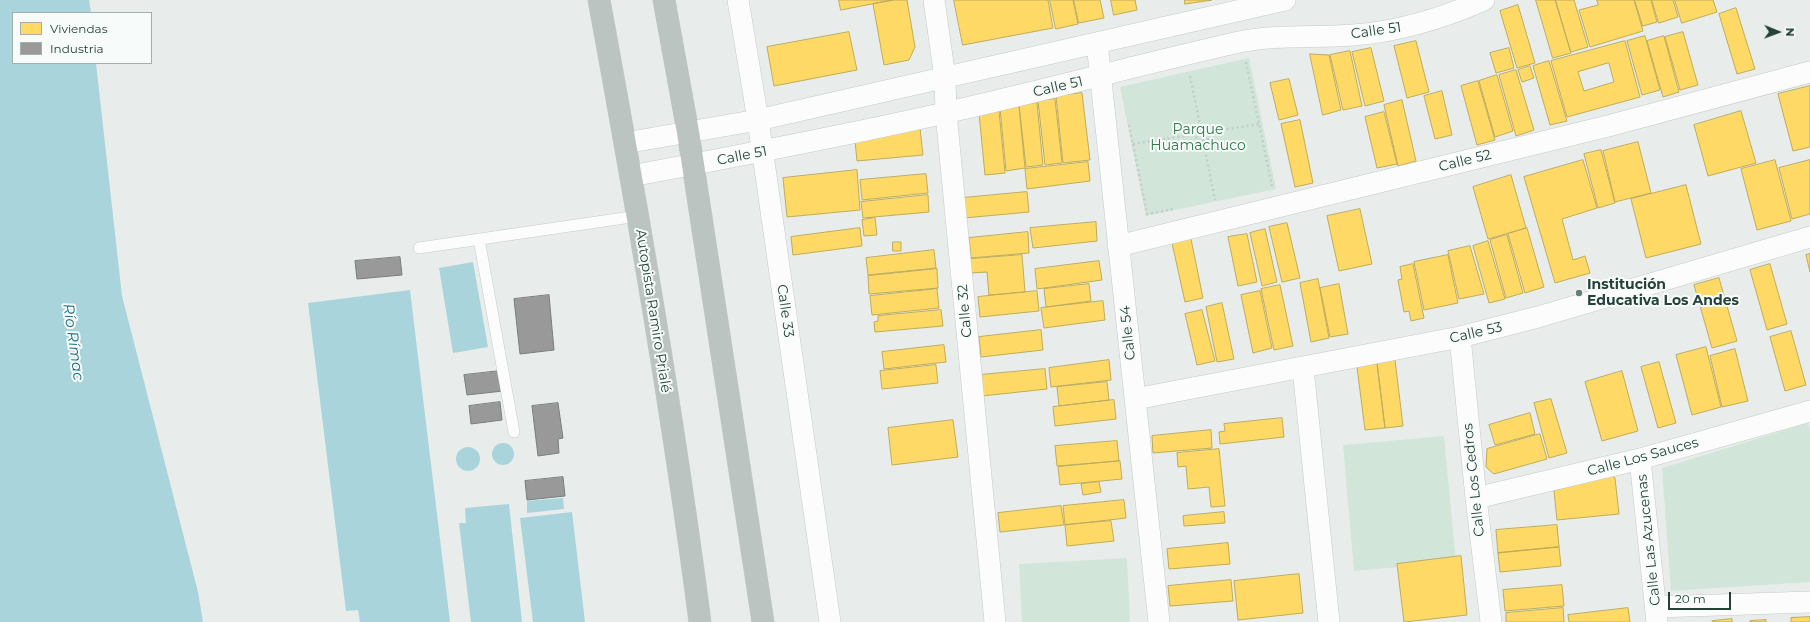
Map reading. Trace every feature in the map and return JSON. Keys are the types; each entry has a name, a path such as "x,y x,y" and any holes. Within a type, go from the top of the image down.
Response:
{"highway":[{"name":"Autopista Ramiro Prialé","path":"599,0 638,216 688,534 700,622"},
{"path":"664,0 688,132 763,622"}],"street":[{"name":"Calle 33","path":"738,0 758,120 830,622"},
{"name":"Calle 32","path":"934,0 945,78 946,113 995,622"},
{"path":"625,143 758,120 1285,0"},
{"name":"Calle 51","path":"631,176 762,152 946,113 1242,42 1297,37 1354,35 1404,27 1458,11 1484,0"},
{"name":"Calle 54","path":"1096,44 1159,622"},
{"name":"Calle 52","path":"1118,246 1608,126 1810,72"},
{"name":"Calle 53","path":"1135,399 1460,337 1538,318 1810,237"},
{"name":"Calle Los Cedros","path":"1460,337 1490,622"},
{"path":"1303,368 1329,622"},
{"name":"Calle Los Sauces","path":"1476,498 1640,459 1810,411"},
{"name":"Calle Las Azucenas","path":"1640,459 1656,614"},
{"path":"1656,614 1810,602"}],"lane":[{"path":"419,248 638,216"},
{"path":"479,240 514,432"}],"path":[{"path":"1239,63 1246,61 1272,188 1265,189"},
{"path":"1190,73 1201,130"},
{"path":"1128,123 1147,214 1178,208"},
{"path":"1207,132 1259,124"},
{"path":"1133,144 1196,134 1196,131 1206,128 1208,139 1197,141 1196,134"},
{"path":"1203,140 1215,200"},
{"path":"1208,201 1222,198"}],"green space":[{"name":"Parque Huamachuco","path":"1249,58 1276,189 1146,216 1120,87"},
{"path":"1808,423 1810,431 1810,582 1671,591 1662,468"},
{"path":"1444,436 1456,562 1354,571 1343,445"},
{"path":"1127,558 1130,622 1022,622 1019,564"}],"water":[{"name":"Río Rímac","path":"0,0 89,0 91,12 12,12 12,64 96,64 122,296 198,592 203,622 0,622"},
{"path":"473,262 488,347 453,353 439,268"},
{"path":"410,290 450,622 360,622 358,610 346,611 308,303"},
{"path":"503,443 511,446 514,454 511,462 503,465 495,462 492,454 495,446"},
{"path":"468,447 477,450 480,459 477,468 468,471 459,468 456,459 459,450"},
{"path":"563,498 564,509 527,513 527,501"},
{"path":"509,504 522,622 471,622 459,523 466,523 465,508"},
{"path":"572,512 585,622 533,622 520,518"}],"building: Viviendas":[{"path":"839,0 892,0 841,10"},
{"path":"895,0 907,0 915,47 909,60 884,65 873,4"},
{"path":"954,0 1048,0 1053,28 963,45"},
{"path":"1050,0 1073,0 1078,24 1056,29"},
{"path":"1074,0 1100,0 1104,18 1079,23"},
{"path":"1111,0 1135,0 1137,10 1114,15"},
{"path":"1185,0 1212,0 1185,4"},
{"path":"1536,0 1555,0 1571,53 1553,58"},
{"path":"1556,0 1574,0 1588,47 1571,52"},
{"path":"1597,0 1634,0 1643,31 1590,47 1579,10 1598,5"},
{"path":"1635,0 1651,0 1657,22 1643,26"},
{"path":"1652,0 1673,0 1678,17 1659,23"},
{"path":"1675,0 1713,0 1717,12 1682,23"},
{"path":"1518,5 1535,63 1517,68 1500,11"},
{"path":"1736,8 1755,69 1737,74 1719,14"},
{"path":"849,32 857,70 774,86 767,47"},
{"path":"1683,32 1698,85 1680,90 1665,37"},
{"path":"1645,36 1660,90 1642,95 1627,41"},
{"path":"1664,36 1679,92 1663,97 1647,41"},
{"path":"1416,41 1429,92 1407,98 1394,46"},
{"path":"1625,41 1640,97 1567,117 1551,61","holes":["1609,63 1614,82 1584,91 1578,72"]},
{"path":"1371,48 1384,101 1365,106 1352,52"},
{"path":"1509,48 1514,68 1496,73 1490,53"},
{"path":"1350,51 1362,106 1343,110 1330,55"},
{"path":"1310,54 1329,55 1341,110 1323,115"},
{"path":"1549,61 1567,121 1550,125 1533,66"},
{"path":"1530,66 1534,78 1522,82 1518,70"},
{"path":"1516,70 1534,130 1516,136 1499,75"},
{"path":"1497,75 1513,131 1495,137 1479,81"},
{"path":"1289,79 1298,115 1279,120 1270,83"},
{"path":"1478,81 1495,140 1477,145 1461,86"},
{"path":"1810,86 1810,147 1793,151 1778,94"},
{"path":"1442,91 1452,135 1435,139 1424,96"},
{"path":"1082,93 1090,160 1063,163 1056,96"},
{"path":"1055,99 1062,163 1045,165 1038,101"},
{"path":"1402,100 1416,161 1398,166 1384,105"},
{"path":"1037,103 1043,165 1026,167 1019,105"},
{"path":"1019,106 1025,168 1006,171 1000,108"},
{"path":"999,111 1005,173 985,175 979,113"},
{"path":"1741,111 1756,163 1708,176 1694,125"},
{"path":"1384,112 1397,164 1377,168 1365,117"},
{"path":"1300,120 1313,183 1295,187 1281,124"},
{"path":"920,128 923,155 857,161 855,141"},
{"path":"1638,142 1651,193 1615,202 1603,151"},
{"path":"1601,150 1615,203 1598,208 1584,154"},
{"path":"1583,160 1597,208 1562,219 1573,260 1585,256 1590,273 1555,283 1524,177"},
{"path":"1775,160 1791,221 1757,230 1741,169"},
{"path":"1810,160 1810,214 1792,219 1779,168"},
{"path":"1088,162 1090,181 1027,189 1025,169"},
{"path":"857,170 860,210 787,217 783,178"},
{"path":"926,174 928,193 862,200 860,180"},
{"path":"1511,175 1526,228 1488,239 1473,187"},
{"path":"1686,185 1701,244 1646,258 1631,199"},
{"path":"1027,192 1029,212 964,218 962,198"},
{"path":"928,195 929,212 863,218 861,202"},
{"path":"1360,209 1372,264 1339,271 1327,216"},
{"path":"875,218 877,235 864,236 862,220"},
{"path":"1096,222 1097,241 1033,248 1030,228"},
{"path":"1287,223 1300,278 1282,282 1269,227"},
{"path":"860,228 862,246 793,255 791,237"},
{"path":"1527,228 1544,287 1525,293 1508,234"},
{"path":"1265,229 1277,282 1262,286 1250,233"},
{"path":"1028,232 1029,253 971,258 969,238"},
{"path":"1247,234 1257,282 1238,286 1228,237"},
{"path":"1507,235 1523,293 1506,298 1490,240"},
{"path":"1191,239 1203,298 1185,302 1172,243"},
{"path":"1488,241 1505,299 1489,303 1473,246"},
{"path":"893,242 901,242 901,251 893,251"},
{"path":"1470,246 1484,294 1459,299 1448,251"},
{"path":"934,250 936,268 868,275 866,258"},
{"path":"1810,254 1810,272 1806,255"},
{"path":"1022,255 1025,292 989,295 987,272 971,273 970,259"},
{"path":"1448,255 1458,303 1424,310 1414,262"},
{"path":"1099,261 1102,280 1037,289 1035,269"},
{"path":"1413,264 1424,318 1411,321 1409,311 1404,312 1398,280 1402,279 1400,267"},
{"path":"1770,264 1787,324 1767,330 1750,270"},
{"path":"937,269 938,288 869,294 868,276"},
{"path":"1719,278 1737,341 1712,348 1694,285"},
{"path":"1318,279 1329,338 1311,342 1300,283"},
{"path":"1089,284 1091,301 1046,307 1044,289"},
{"path":"1339,284 1348,334 1330,337 1320,288"},
{"path":"1280,285 1293,346 1274,350 1261,289"},
{"path":"937,289 939,308 872,315 870,296"},
{"path":"1037,291 1039,311 980,317 978,297"},
{"path":"1260,291 1272,348 1253,353 1241,295"},
{"path":"1103,301 1105,320 1044,328 1041,308"},
{"path":"1222,303 1234,359 1217,362 1206,307"},
{"path":"941,310 943,326 875,332 874,322 878,321 878,316"},
{"path":"1202,310 1215,361 1197,365 1185,314"},
{"path":"1041,330 1043,350 981,357 979,337"},
{"path":"1791,331 1806,385 1785,391 1770,337"},
{"path":"944,345 946,362 884,369 882,352"},
{"path":"1706,347 1721,407 1692,415 1676,355"},
{"path":"1735,349 1748,401 1722,407 1710,356"},
{"path":"1109,360 1111,380 1051,387 1049,368"},
{"path":"1395,360 1403,426 1385,428 1377,362"},
{"path":"1659,362 1676,423 1658,428 1641,367"},
{"path":"1377,364 1385,428 1365,430 1357,367"},
{"path":"936,365 938,383 882,389 880,371"},
{"path":"1045,369 1047,389 982,396 980,375"},
{"path":"1622,371 1638,431 1602,441 1585,382"},
{"path":"1107,382 1109,400 1059,406 1057,387"},
{"path":"1551,399 1567,453 1549,458 1534,403"},
{"path":"1114,400 1116,419 1055,426 1053,407"},
{"path":"1530,413 1535,434 1495,445 1489,425"},
{"path":"1282,418 1284,437 1220,444 1219,432 1225,431 1224,424"},
{"path":"953,420 958,457 892,465 888,428"},
{"path":"1211,430 1212,448 1153,453 1152,436"},
{"path":"1540,434 1547,459 1494,474 1486,467 1487,449"},
{"path":"1117,441 1119,461 1057,466 1055,446"},
{"path":"1219,449 1225,506 1211,507 1209,487 1188,489 1186,466 1178,467 1177,453"},
{"path":"1120,461 1122,479 1060,485 1058,467"},
{"path":"1610,474 1615,478 1619,514 1557,520 1554,491"},
{"path":"1099,482 1101,492 1083,495 1081,484"},
{"path":"1124,500 1126,518 1065,525 1063,506"},
{"path":"1061,506 1064,525 1000,532 998,513"},
{"path":"1224,512 1225,523 1184,526 1183,516"},
{"path":"1111,521 1114,541 1067,546 1065,525"},
{"path":"1557,525 1559,547 1498,553 1496,530"},
{"path":"1228,543 1230,564 1169,569 1167,549"},
{"path":"1559,547 1561,566 1500,572 1498,553"},
{"path":"1461,556 1467,615 1404,622 1397,564"},
{"path":"1299,574 1303,613 1238,620 1234,581"},
{"path":"1231,580 1233,601 1170,606 1168,586"},
{"path":"1562,585 1564,606 1505,611 1503,590"},
{"path":"1563,608 1564,622 1506,622 1506,613"},
{"path":"1628,608 1630,622 1569,622 1568,615"},
{"path":"1810,617 1810,622 1791,622 1791,618"},
{"path":"1732,619 1732,622 1712,621"},
{"path":"1766,620 1766,622 1750,622 1750,621"}],"building: Industria":[{"path":"400,257 402,275 357,279 355,261"},
{"path":"549,295 554,350 520,354 514,299"},
{"path":"500,371 503,391 467,395 464,375"},
{"path":"500,402 502,420 471,424 469,406"},
{"path":"558,403 563,438 558,439 559,453 538,456 532,406"},
{"path":"563,477 565,496 527,500 525,481"}],"place":[{"name":"Institución Educativa Los Andes","path":"1579,293"}]}
